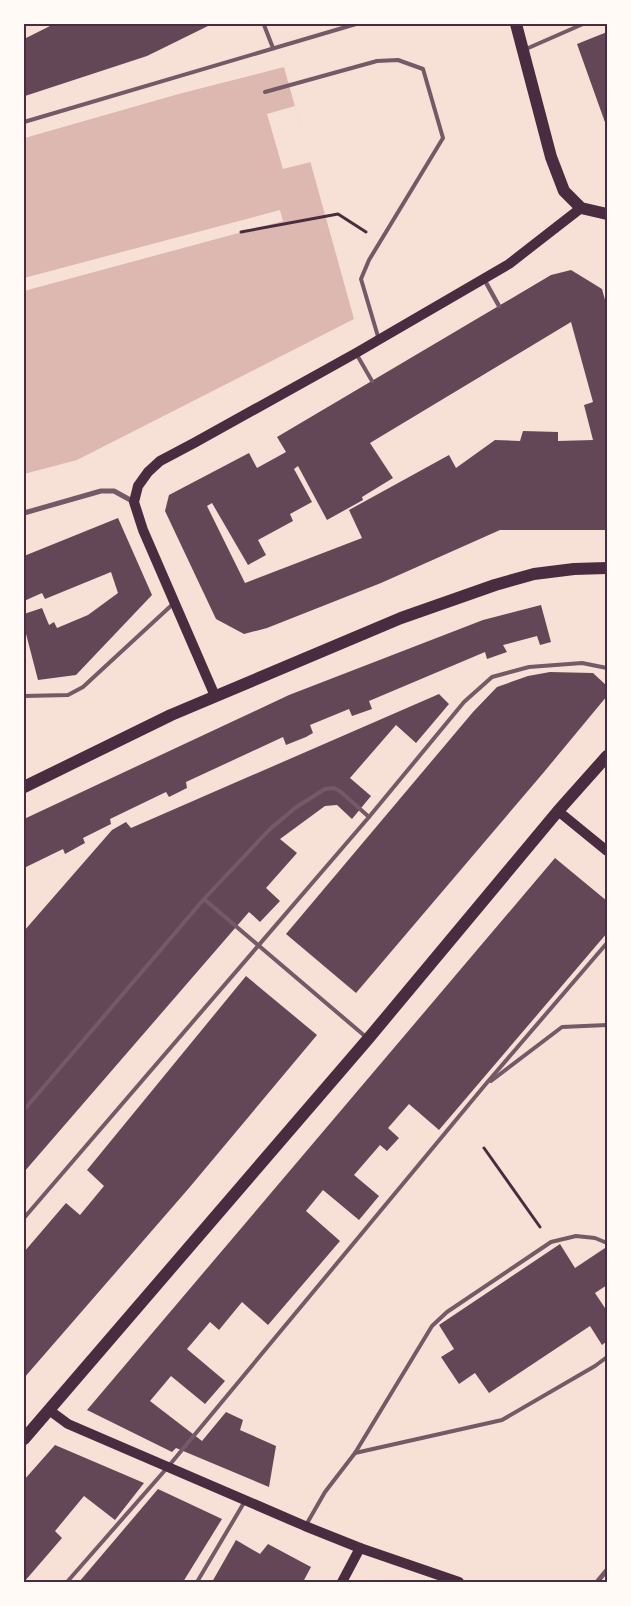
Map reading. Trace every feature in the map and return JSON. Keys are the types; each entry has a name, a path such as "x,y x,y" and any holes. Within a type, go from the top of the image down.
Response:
{"main road":[{"path":"516,24 551,157 564,191 580,208 607,214"},
{"path":"216,696 143,530 134,502 138,486 148,472 160,460 356,353 509,264 580,208"},
{"path":"24,788 171,715 401,618 495,585 534,574 574,569 607,568"},
{"path":"25,1435 49,1410 368,1039 558,811 607,756"},
{"path":"558,811 607,851"},
{"path":"49,1410 68,1424 245,1501 360,1548 459,1582"},
{"path":"342,1582 360,1548"}],"street":[{"path":"483,278 499,306"},
{"path":"24,513 101,491 114,491 134,502"},
{"path":"597,1582 607,1570"}],"lane":[{"path":"264,24 273,48"},
{"path":"24,122 356,24"},
{"path":"523,51 583,24"},
{"path":"265,92 377,61 398,60 423,69 443,138 380,241 361,279 379,340"},
{"path":"356,353 372,381"},
{"path":"24,696 68,695 83,687 174,603"},
{"path":"24,1218 369,817 464,702 492,677 529,666 582,663 607,668"},
{"path":"24,1110 204,899 270,829 294,808 324,789 334,788 369,817"},
{"path":"204,899 368,1039"},
{"path":"67,1582 167,1468 485,1085 607,943"},
{"path":"485,1085 562,1027 607,1025"},
{"path":"305,1526 325,1492 355,1453 432,1326 447,1312 550,1242 576,1236 595,1238 607,1243"},
{"path":"355,1453 502,1420 595,1366 607,1357"},
{"path":"197,1582 245,1501"}],"path":[{"path":"241,232 338,214 380,241"},
{"path":"484,1148 550,1242"}],"shaded area":[{"path":"284,67 354,319 77,460 24,474 24,138 178,94"}],"pier":[{"path":"283,64 286,66 178,94 24,138 24,135 177,91"},
{"path":"295,106 311,162 283,169 267,114"},
{"path":"280,210 283,221 24,291 24,278"}],"building":[{"path":"54,24 212,24 147,56 25,96 24,39"},
{"path":"607,32 607,128 577,44"},
{"path":"571,270 602,289 607,307 607,530 500,530 381,583 267,628 244,634 216,619 165,511 169,495 249,453 257,468 286,452 277,437 551,275","holes":["571,322 593,402 584,405 593,440 558,441 558,432 523,431 520,441 495,440 456,468 449,455 349,510 362,538 245,583 207,506 212,503 248,565 266,555 258,540 293,521 290,514 312,502 294,469 298,466 327,520 363,500 362,497 393,478 370,443"]},
{"path":"118,518 152,595 76,675 38,680 24,626 24,614 42,608 49,625 54,622 57,628 88,615 118,593 111,572 45,599 42,593 24,601 24,556"},
{"path":"541,605 551,642 540,645 537,636 503,645 507,652 487,659 485,652 369,701 372,709 352,716 349,709 310,725 313,733 306,737 286,745 283,737 186,782 187,788 169,797 166,792 110,819 111,824 83,838 85,843 65,854 63,849 24,868 24,819 289,695 483,620"},
{"path":"550,672 593,673 607,686 607,696 356,993 286,934 473,712 497,687 528,676"},
{"path":"439,694 449,704 416,743 396,725 350,778 371,796 352,819 337,805 325,806 280,839 297,853 266,888 280,901 260,922 249,912 24,1172 24,931 112,830 126,822 131,828"},
{"path":"555,858 607,901 607,933 439,1130 409,1104 388,1128 399,1138 387,1151 380,1145 354,1175 379,1196 359,1220 323,1190 306,1211 340,1241 268,1325 242,1302 219,1330 210,1322 187,1349 225,1381 205,1404 171,1376 150,1401 202,1441 226,1412 243,1420 240,1430 276,1446 269,1487 176,1448 172,1452 87,1410"},
{"path":"246,976 317,1035 189,1188 24,1378 24,1252 66,1203 80,1215 104,1186 87,1170"},
{"path":"560,1244 575,1268 605,1248 607,1252 607,1285 595,1293 607,1311 607,1341 602,1345 590,1326 489,1393 475,1373 459,1384 441,1357 454,1349 439,1325"},
{"path":"55,1445 144,1483 115,1520 84,1496 55,1531 62,1538 24,1582 24,1480"},
{"path":"158,1489 222,1519 183,1582 79,1582"},
{"path":"236,1540 260,1554 268,1544 311,1567 303,1582 212,1582"}]}
